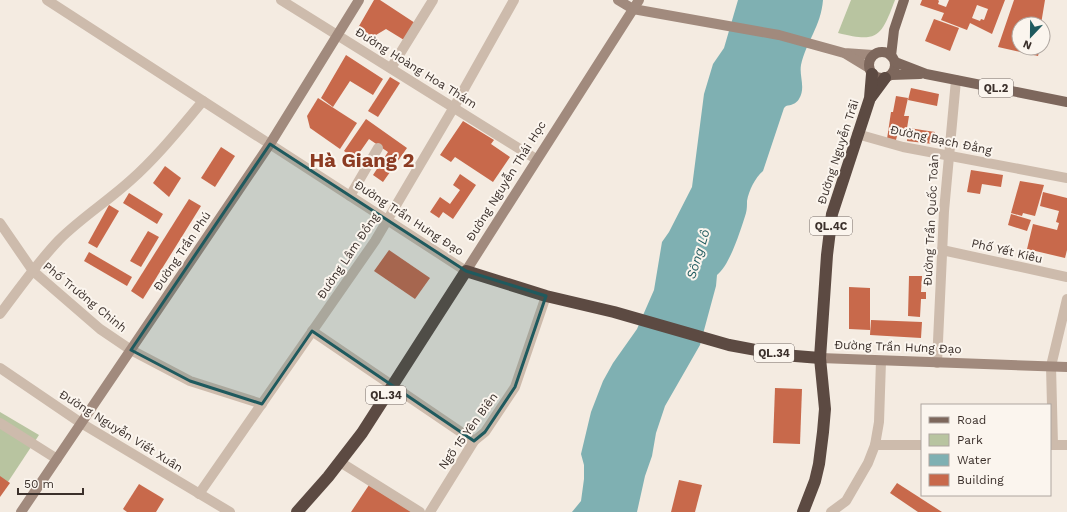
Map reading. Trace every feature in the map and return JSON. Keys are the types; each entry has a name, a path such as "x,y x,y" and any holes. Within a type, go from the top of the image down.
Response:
{"highway":[{"name":"Đường Nguyễn Trãi","path":"870,71 870,98"},
{"name":"Đường Nguyễn Trãi","path":"820,358 827,255 832,214 870,98 888,76"},
{"name":"Đường Trần Hưng Đạo","path":"466,271 546,296 614,312 729,344 783,355 820,358"},
{"name":"Đường Nguyễn Thái Học","path":"297,512 340,462 362,433 466,271"},
{"name":"QL.4C","path":"806,512 819,464 825,408 820,358"}],"main road":[{"name":"Đường Trần Phú","path":"21,512 270,144 359,0"},
{"path":"618,0 633,9 779,35 844,53 877,54 893,59"},
{"name":"Đường Nguyễn Thái Học","path":"466,271 536,159 639,0"},
{"path":"844,53 878,78 888,76 894,69 894,30 904,0"},
{"path":"870,71 869,61 877,54 894,30"},
{"name":"QL.2","path":"893,59 926,74 1067,102"},
{"name":"QL.2","path":"888,76 926,74"},
{"name":"Đường Trần Hưng Đạo","path":"820,358 1067,367"}],"street":[{"name":"Đường Trần Hưng Đạo","path":"47,0 466,271"},
{"name":"Đường Hoàng Hoa Thám","path":"281,0 292,3 338,35 536,159"},
{"path":"391,68 433,0"},
{"name":"Đường Lâm Đồng","path":"199,494 388,220 454,108 514,0"},
{"name":"Đường Trần Quốc Toản","path":"937,363 948,157 956,80"},
{"path":"0,314 33,271 64,236 130,181 152,160 203,101"},
{"name":"Đường Bạch Đằng","path":"857,134 903,147 948,157 1067,178"},
{"path":"350,196 378,148"},
{"name":"Phố Trường Chinh","path":"0,223 33,271 100,329 131,350 190,381 262,404"},
{"name":"Phố Yết Kiêu","path":"942,250 1067,277"},
{"name":"Ngõ 15 Yên Biên","path":"430,512 474,441 484,432 515,387 546,296"},
{"path":"1067,299 1051,366 1051,446 1067,446"},
{"path":"312,331 474,441"},
{"path":"831,512 846,501 868,463 875,445 879,422 881,360"},
{"name":"Đường Nguyễn Viết Xuân","path":"0,368 81,423 230,512"},
{"path":"0,423 57,459"},
{"path":"875,445 921,445"},
{"path":"340,462 420,512"}],"highlighted area":[{"path":"270,144 466,271 546,296 515,387 485,432 474,441 312,331 262,404 190,381 131,350"}],"green space":[{"path":"851,0 895,0 886,22 881,29 870,37 862,37 838,33"},
{"path":"0,412 39,435 0,494"}],"water":[{"name":"Sông Lô","path":"738,0 823,0 819,18 801,65 801,95 796,102 784,108 763,171 753,184 749,193 746,213 731,255 722,270 717,275 716,286 700,345 665,406 656,433 652,456 645,476 637,512 572,512 581,501 584,465 581,454 591,412 603,381 613,363 637,329 654,290 662,242 669,232 692,187 704,94 713,64 724,48"}],"building":[{"path":"374,0 380,0 415,23 404,40 386,29 376,35 369,43 355,33"},
{"path":"922,0 938,0 938,4 946,7 949,0 1005,0 992,34 970,23 967,30 941,20 944,13 920,5","holes":["977,5 988,9 984,20 981,19 980,21 972,18"]},
{"path":"1014,0 1045,0 1042,16 1011,16 1011,50 998,47"},
{"path":"934,19 959,28 950,51 925,41"},
{"path":"346,55 383,79 373,95 350,81 333,107 321,98"},
{"path":"390,77 400,83 378,117 368,111"},
{"path":"911,88 939,94 937,106 908,100"},
{"path":"896,96 908,98 904,116 909,116 906,134 898,132 896,140 887,139 891,112 893,112"},
{"path":"318,98 357,123 340,149 310,128 307,116"},
{"path":"366,119 407,148 383,182 373,175 388,152 369,139 355,159 344,151"},
{"path":"463,121 494,140 491,144 510,157 493,182 455,157 451,162 440,155"},
{"path":"909,128 935,132 933,144 907,141"},
{"path":"221,147 235,156 215,187 201,178"},
{"path":"165,166 181,178 169,197 153,183"},
{"path":"971,170 1003,175 1001,187 982,184 980,194 967,192"},
{"path":"460,174 476,185 453,219 443,212 439,218 430,212 440,197 450,204 460,190 453,185"},
{"path":"1020,181 1044,185 1035,216 1023,213 1022,216 1011,213"},
{"path":"1043,192 1067,198 1067,250 1065,258 1027,249 1033,224 1057,230 1059,223 1056,222 1059,211 1040,206"},
{"path":"129,193 163,214 157,224 123,203"},
{"path":"189,199 201,206 143,299 131,291"},
{"path":"109,205 119,211 97,248 88,243"},
{"path":"1011,214 1031,220 1027,231 1008,225"},
{"path":"148,231 159,237 141,267 130,261"},
{"path":"389,250 430,278 415,299 374,271"},
{"path":"89,252 132,277 127,286 84,261"},
{"path":"909,276 922,276 921,292 926,292 926,299 921,299 920,317 908,316"},
{"path":"849,287 870,288 870,330 849,329"},
{"path":"871,320 922,322 921,338 870,335"},
{"path":"775,388 802,389 800,444 773,443"},
{"path":"0,476 10,483 0,497"},
{"path":"679,480 702,485 695,512 671,512"},
{"path":"897,483 942,512 918,512 890,493"},
{"path":"139,484 164,499 156,512 127,512 123,509"},
{"path":"369,485 412,512 351,512"}],"district":[{"name":"Hà Giang 2","path":"362,160"}]}
